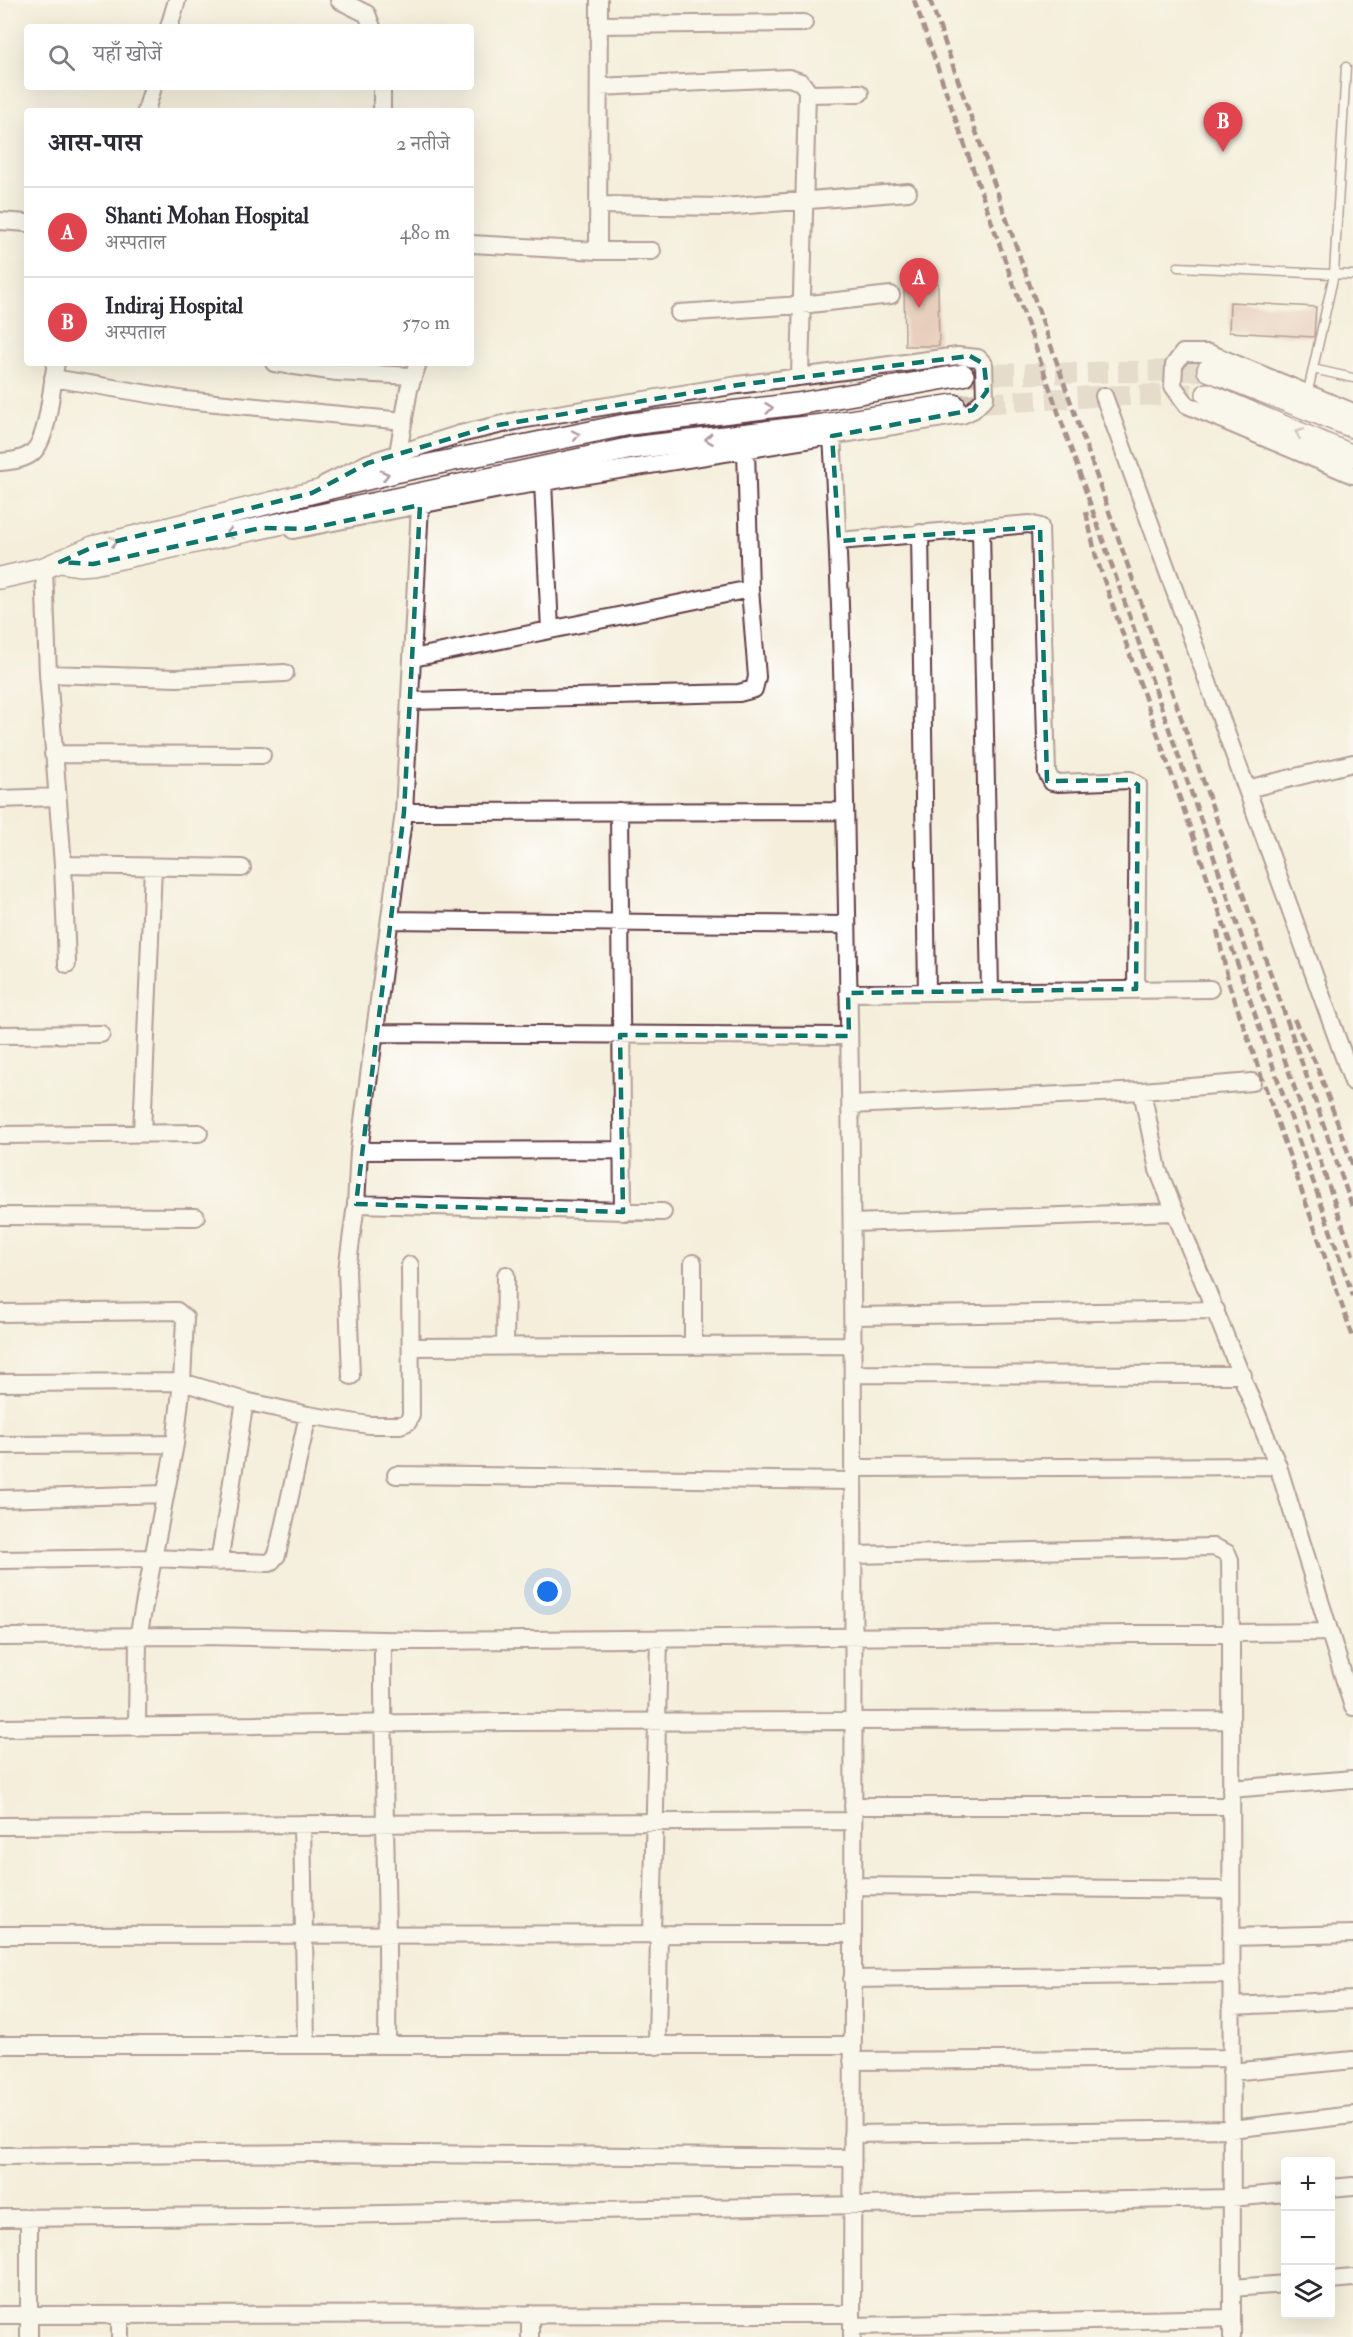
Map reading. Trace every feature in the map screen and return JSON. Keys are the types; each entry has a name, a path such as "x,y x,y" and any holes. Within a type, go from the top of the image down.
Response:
{"street":[{"path":"170,24 177,0"},
{"path":"339,0 367,14 371,24"},
{"path":"598,251 599,0"},
{"path":"599,25 804,23"},
{"path":"599,87 789,78 801,82 807,91 816,95 860,93"},
{"path":"147,108 152,90"},
{"path":"382,90 382,108"},
{"path":"800,377 807,91"},
{"path":"598,205 723,207 908,192"},
{"path":"0,221 24,223"},
{"path":"474,244 598,251 652,251"},
{"path":"679,313 801,305 891,295"},
{"path":"1353,412 1308,391 1209,353 1183,353 1174,364 1173,386 1187,405 1353,475"},
{"path":"261,528 289,531 307,529 543,482 943,419 973,410 985,398 987,391 984,364 978,358 958,356 800,377 520,420 398,453 352,470 312,493"},
{"path":"295,366 337,372 415,369 398,453"},
{"path":"1208,370 1353,427"},
{"path":"0,462 15,461 30,455 38,447 42,440 54,371 185,400 404,421"},
{"path":"0,578 52,565 93,547 395,472 630,424 806,403 963,375"},
{"path":"1207,394 1353,456"},
{"path":"1104,396 1353,1082"},
{"path":"52,565 93,564 632,448 954,405"},
{"path":"832,436 839,541 854,1316 852,2326"},
{"path":"410,701 748,692 754,689 757,677 750,589 746,450"},
{"path":"543,482 549,630"},
{"path":"351,1376 347,1279 356,1204 359,1151 404,812 420,505"},
{"path":"839,541 1029,524 1040,527 1042,533 1048,778 1058,783 1130,780 1138,785 1137,990"},
{"path":"981,529 990,992"},
{"path":"920,533 927,992"},
{"path":"52,565 48,674 63,865 67,964"},
{"path":"413,658 750,589"},
{"path":"48,674 177,678 285,674"},
{"path":"53,754 262,755"},
{"path":"1247,789 1353,763"},
{"path":"0,799 57,797"},
{"path":"620,811 619,922 623,1212"},
{"path":"404,812 845,811"},
{"path":"63,865 242,868"},
{"path":"142,1133 153,867"},
{"path":"390,920 847,925"},
{"path":"848,993 1210,988"},
{"path":"375,1033 849,1036"},
{"path":"0,1035 102,1034"},
{"path":"851,1105 1142,1091 1252,1082"},
{"path":"1142,1091 1155,1159 1278,1466 1353,1707"},
{"path":"0,1135 199,1133"},
{"path":"359,1151 622,1150"},
{"path":"356,1204 663,1212"},
{"path":"852,1222 1176,1212"},
{"path":"0,1216 196,1217"},
{"path":"693,1263 693,1346"},
{"path":"0,1383 182,1382 245,1401 308,1415 369,1425 400,1425 408,1422 411,1415 410,1265"},
{"path":"505,1346 506,1275"},
{"path":"854,1316 1216,1310"},
{"path":"0,1313 182,1314 185,1318 182,1382 175,1444 138,1637 137,1727"},
{"path":"412,1347 854,1345"},
{"path":"854,1374 1243,1374"},
{"path":"219,1562 245,1401"},
{"path":"0,1560 154,1558 263,1563 274,1560 308,1415"},
{"path":"0,1445 175,1444"},
{"path":"396,1475 853,1475 1278,1466"},
{"path":"0,1499 165,1494"},
{"path":"853,1555 1221,1549 1230,1560 1232,2337"},
{"path":"0,1637 383,1640 659,1639 1329,1632"},
{"path":"657,2046 656,1822 659,1639"},
{"path":"383,1640 389,1934 387,2044"},
{"path":"0,1728 1231,1720"},
{"path":"0,1826 656,1822 1231,1798 1353,1779"},
{"path":"302,1824 306,2044"},
{"path":"852,1886 1231,1890"},
{"path":"0,1935 852,1934"},
{"path":"1231,1937 1353,1934"},
{"path":"852,1979 1231,1974"},
{"path":"1231,2006 1353,2000"},
{"path":"0,2046 306,2044 657,2046 1231,2065 1353,2060"},
{"path":"852,2134 1231,2129 1353,2115"},
{"path":"0,2156 313,2153 852,2158"},
{"path":"1335,2188 1353,2186"},
{"path":"0,2218 853,2207 1232,2198 1281,2193"},
{"path":"29,2217 30,2337"},
{"path":"1335,2280 1353,2278"},
{"path":"1232,2288 1281,2284"},
{"path":"0,2315 530,2314 852,2326 1232,2318"},
{"path":"530,2314 530,2337"},
{"path":"120,2315 120,2337"}],"lane":[{"path":"1308,391 1334,274 1346,67"},
{"path":"1178,267 1353,275"},
{"path":"1313,369 1353,378"}],"highlighted area":[{"path":"970,356 984,364 987,391 973,410 832,436 839,541 1040,527 1047,781 1130,780 1138,785 1136,989 848,993 849,1036 620,1035 623,1212 356,1204 404,812 420,505 307,529 261,528 93,564 60,562 93,547 312,493 368,463 492,426 738,385"}],"building":[{"path":"904,283 938,283 939,346 905,346"},
{"path":"1230,302 1316,307 1314,337 1229,332"}],"tunnel":[{"path":"963,375 1208,370"},
{"path":"954,405 1104,396 1207,394"}],"railway":[{"path":"914,0 1353,1255"},
{"path":"930,0 1353,1209"},
{"path":"1086,512 1096,557 1353,1296"},
{"path":"1217,930 1229,984 1353,1337"},
{"path":"1294,1019 1317,1066 1353,1166"}],"place":[{"name":"Indiraj Hospital","path":"1223,152"},
{"name":"Shanti Mohan Hospital","path":"919,308"}]}
